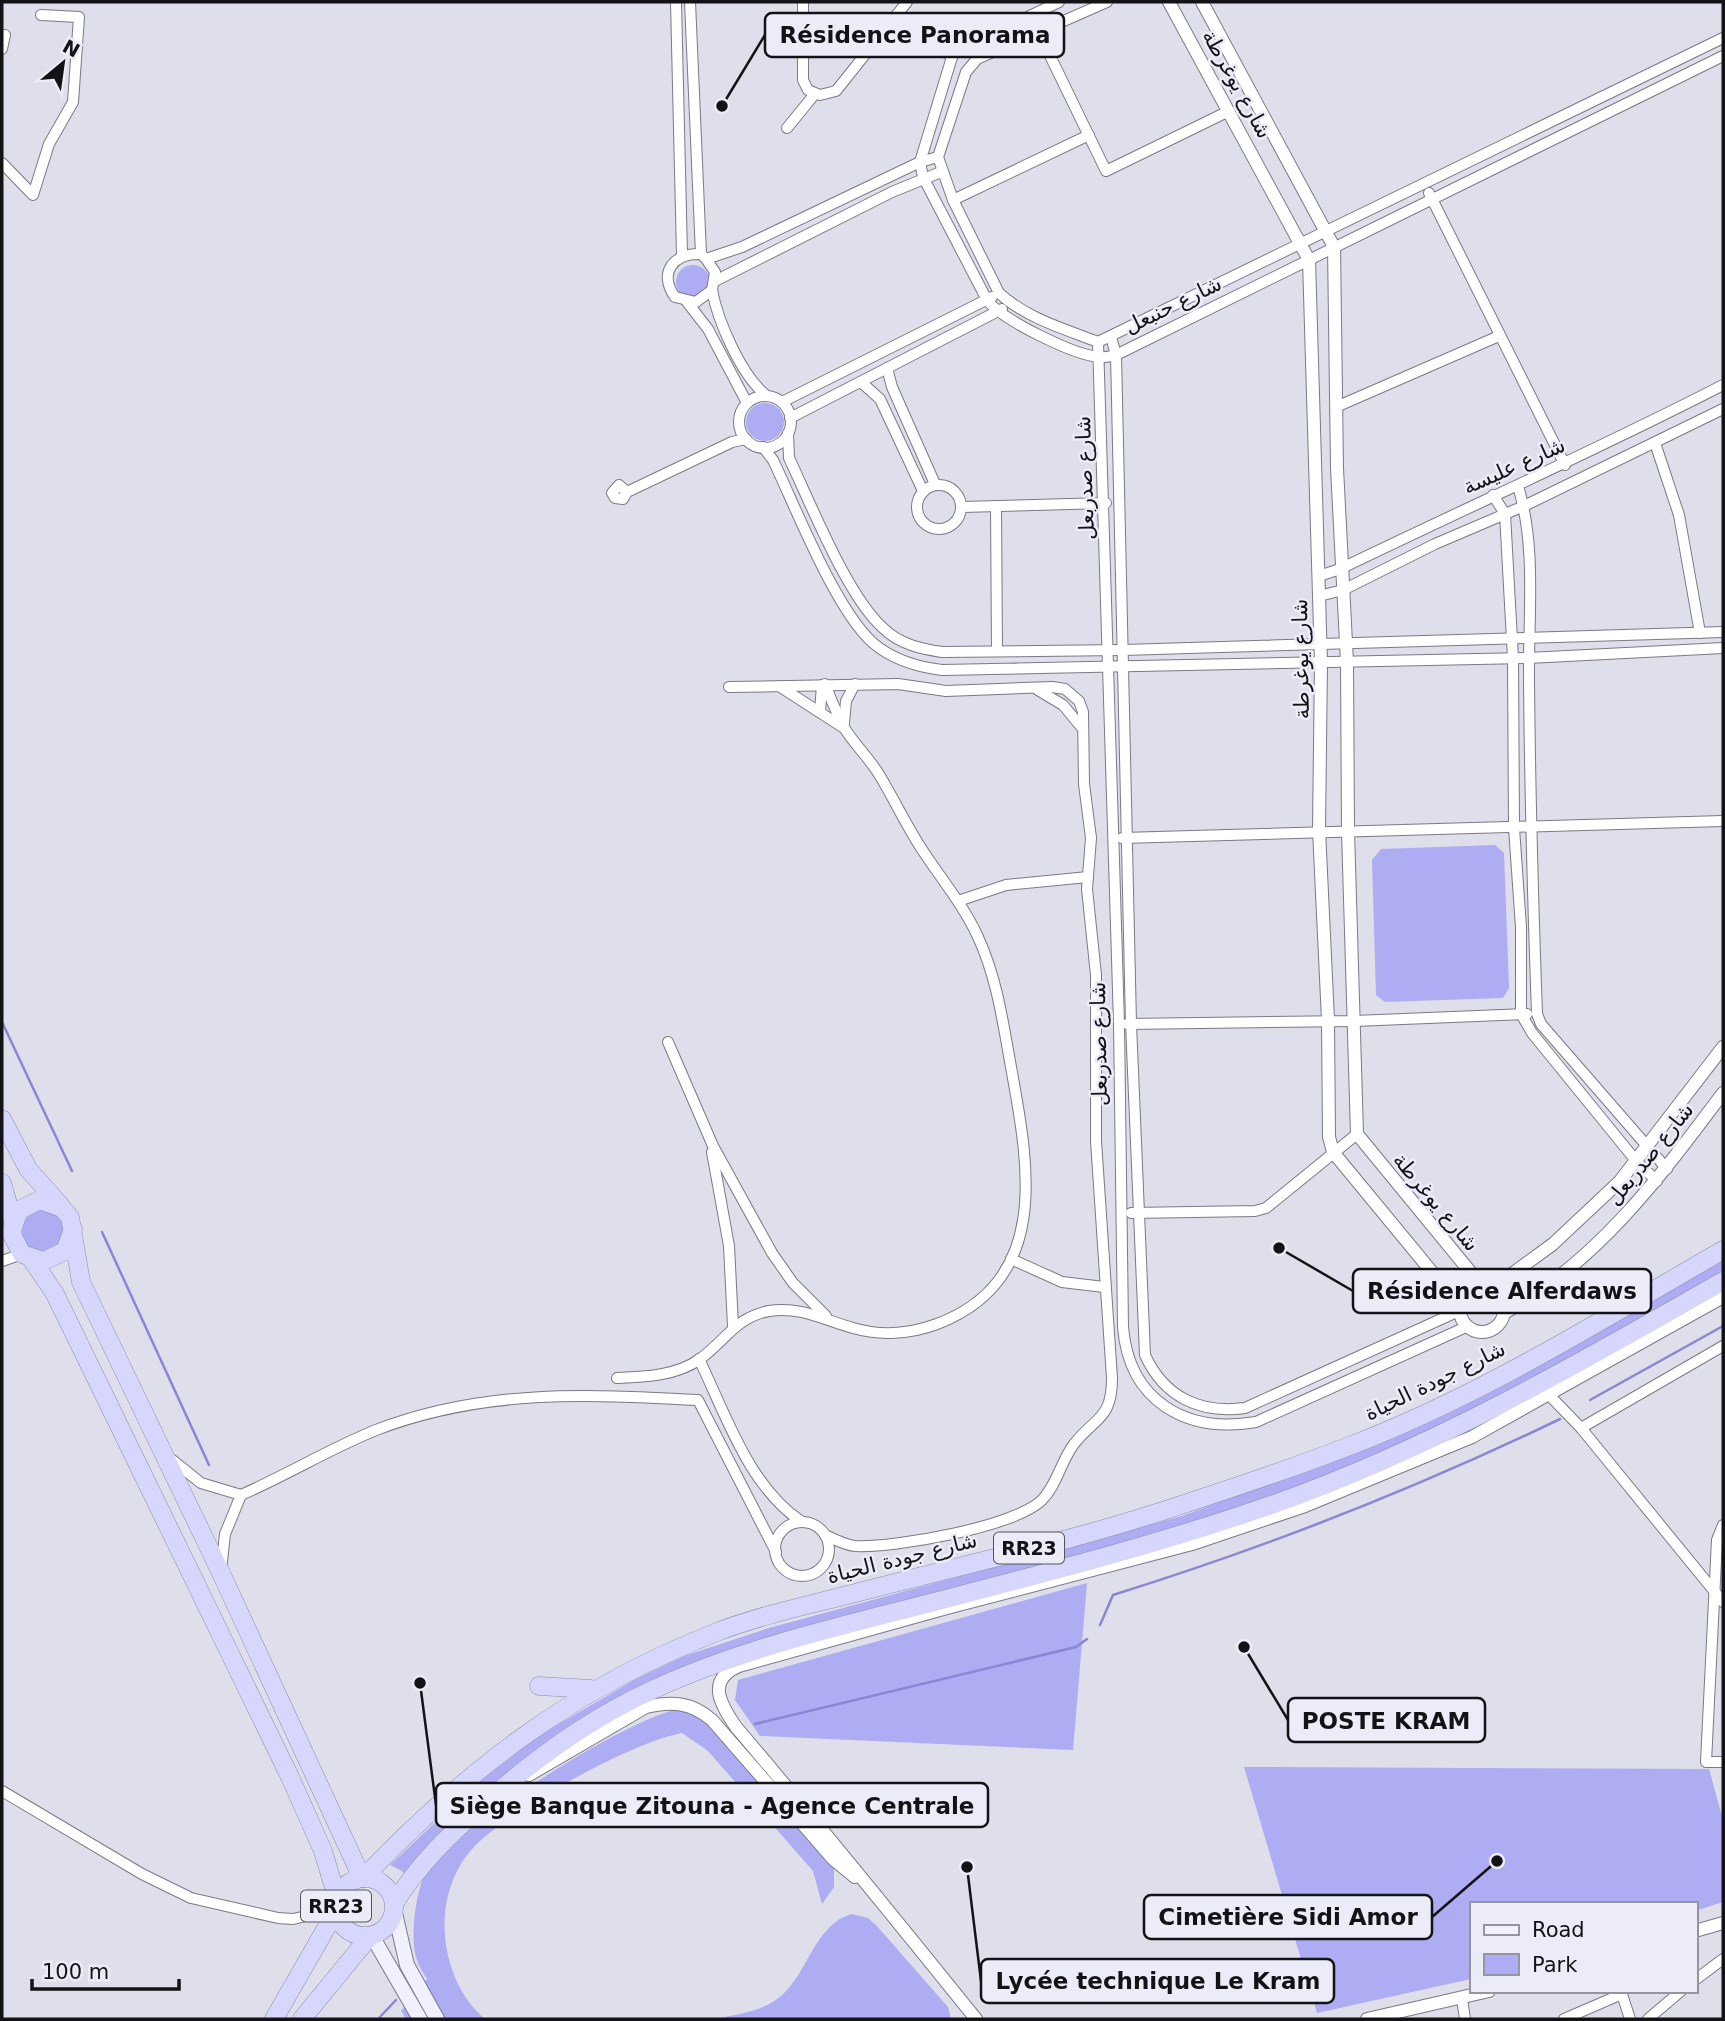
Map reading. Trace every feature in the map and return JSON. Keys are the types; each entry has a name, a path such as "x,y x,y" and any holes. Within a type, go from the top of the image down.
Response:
{"highway":[{"path":"2,1119 28,1169 62,1208 73,1229 81,1282 363,1878"},
{"path":"2,1183 9,1230 55,1294 290,1777 323,1851 336,1906"},
{"path":"9,1230 19,1210 40,1200 62,1208"},
{"path":"27,1257 44,1261 65,1251 73,1229"},
{"name":"شارع جودة الحياة","path":"363,1878 428,1814 498,1753 594,1689 681,1647 732,1627 1126,1523 1354,1444 1533,1359 1723,1250"},
{"name":"RR23","path":"302,2019 371,1936 387,1926 394,1907 411,1879 468,1819 512,1779 557,1746 648,1692 689,1674 829,1629 1187,1534 1277,1503 1363,1469 1545,1383 1723,1281"},
{"path":"539,1686 594,1689"},
{"name":"RR23","path":"274,2019 346,1884 363,1878 380,1883 387,1888 394,1907"},
{"name":"RR23","path":"336,1906 338,1920 351,1934 371,1936"}],"main road":[{"path":"394,1907 407,1965 437,2019"},
{"path":"371,1936 420,2019"}],"street":[{"path":"676,2 681,255"},
{"path":"690,2 703,256 712,266 715,307 752,383 767,396 782,402 790,418 787,450 801,483 858,597 883,629 921,649 997,651 1123,650 1723,632"},
{"path":"803,2 803,80 814,94 828,95 835,91 907,2"},
{"path":"896,15 952,57 956,51 1059,2"},
{"name":"شارع حنبعل","path":"1107,2 977,58 970,65 939,157 941,172 953,200 999,293 1010,303 1098,342 1723,38"},
{"name":"شارع يوغرطة","path":"1169,2 1309,260 1321,643 1319,830 1328,1020 1328,1120 1333,1152"},
{"name":"شارع يوغرطة","path":"1202,2 1334,247 1340,569 1347,662 1348,831 1357,1134 1484,1289"},
{"path":"2,163 33,195 49,144 73,102 79,18 41,15"},
{"path":"1039,33 1106,171 1229,111"},
{"path":"2,49 5,35"},
{"name":"شارع حنبعل","path":"952,57 920,162 923,177 987,300 996,312 1047,338 1099,357 1116,355 1723,56"},
{"path":"788,128 814,94"},
{"path":"953,200 1089,135"},
{"path":"747,403 708,329 687,302 675,297 666,280 671,264 681,255 703,256 742,247 920,162 939,157"},
{"path":"687,302 702,300 714,286 923,177 941,172"},
{"path":"1424,184 1565,465"},
{"path":"782,402 999,293"},
{"path":"790,418 1010,303"},
{"path":"1336,407 1499,336"},
{"name":"شارع صدربعل","path":"1111,337 1116,355 1131,1024 1145,1355 1161,1383 1178,1396 1206,1409 1245,1408 1460,1308"},
{"name":"شارع صدربعل","path":"1098,342 1119,1023 1123,1327 1129,1361 1148,1393 1164,1406 1199,1423 1224,1426 1256,1422 1466,1326"},
{"path":"887,368 892,387 935,484"},
{"path":"860,382 880,399 923,491 917,511 920,518 932,528 941,529 954,523 962,507 957,493 950,487 935,484 923,491"},
{"path":"1719,387 1723,408"},
{"name":"شارع عليسة","path":"1319,576 1340,569 1493,495 1565,465 1719,387"},
{"path":"767,396 747,403 729,437 626,489 732,442 746,439 763,447 773,460 852,618 873,642 891,655 917,667 942,670 1123,668 1528,658 1723,648"},
{"name":"شارع عليسة","path":"1319,596 1343,590 1435,544 1524,506 1723,408"},
{"path":"739,421 746,439"},
{"path":"763,447 778,444 788,433"},
{"path":"1655,443 1679,515 1700,633"},
{"path":"1518,485 1524,506 1529,560 1528,658 1536,1014 1541,1024 1667,1170"},
{"path":"1493,495 1505,514 1512,637 1514,828 1521,927 1521,1014 1532,1033 1637,1162 1657,1181"},
{"path":"962,507 1105,503"},
{"path":"996,506 997,651"},
{"path":"845,729 844,710 855,684"},
{"path":"729,687 898,684 946,691 1037,690 1059,687 1071,692 1082,707 1084,784 1091,838 1088,914 1096,975 1096,1141 1111,1401 1104,1417 1070,1450 1043,1499 1014,1515 922,1541 853,1546 827,1558"},
{"path":"820,712 824,685"},
{"path":"617,1378 664,1374 699,1359 733,1326 757,1314 781,1310 809,1313 879,1333 908,1332 936,1325 974,1304 994,1285 1011,1259 1023,1229 1026,1208 1025,1150 992,974 978,937 958,901 921,848 872,764 845,729 824,685"},
{"path":"779,686 845,729"},
{"path":"1113,837 1723,821"},
{"path":"958,901 1006,885 1088,877"},
{"path":"1119,1023 1354,1021 1536,1014"},
{"path":"668,1042 706,1130 782,1268 811,1303 831,1320"},
{"name":"شارع صدربعل","path":"1484,1289 1553,1244 1592,1211 1637,1162 1723,1047"},
{"name":"شارع صدربعل","path":"1504,1313 1529,1299 1607,1236 1667,1170 1723,1093"},
{"path":"706,1130 721,1190 729,1245 733,1326"},
{"path":"1122,1214 1255,1211 1266,1208 1357,1134"},
{"path":"1333,1152 1460,1308 1466,1326 1475,1331 1490,1331 1500,1323 1504,1313 1502,1300 1484,1289 1464,1296 1460,1308"},
{"path":"721,1190 735,1186"},
{"path":"2,1261 27,1257"},
{"path":"1011,1259 1062,1282 1104,1287"},
{"path":"976,2019 866,1886 843,1852 728,1716 719,1684 729,1671 947,1608 1205,1540 1370,1481 1472,1437 1550,1396 1723,1297"},
{"path":"1581,1428 1723,1346"},
{"path":"699,1359 754,1470 782,1505 802,1522 853,1546"},
{"path":"221,1573 225,1534 241,1495 338,1446 415,1417 505,1398 567,1394 698,1400 783,1567 796,1575 817,1571 827,1558 829,1549 825,1535"},
{"path":"1550,1396 1581,1428 1723,1602"},
{"path":"161,1448 201,1483 241,1495"},
{"path":"776,1552 777,1541 784,1529 782,1505"},
{"path":"762,1525 784,1529 802,1522"},
{"path":"1723,1525 1717,1540 1706,1762 1723,1762"},
{"path":"468,1819 548,1763 646,1707 664,1703 691,1705 712,1720 833,1858 866,1886"},
{"path":"2,1791 124,1864 191,1898 293,1919 336,1906"},
{"path":"1697,1930 1723,1923"},
{"path":"1697,1976 1723,1959"},
{"path":"1368,2019 1418,2014 1482,1993"},
{"path":"1564,2019 1621,1993 1630,2019"},
{"path":"1663,1993 1666,2004"},
{"path":"1648,2019 1679,1993"},
{"path":"1462,1999 1465,2019"}],"green space":[{"path":"693,265 705,270 710,282 705,294 693,299 681,294 676,282 681,270"},
{"path":"765,403 778,409 784,422 778,435 765,441 752,435 746,422 752,409"},
{"path":"1495,845 1504,853 1509,988 1503,998 1385,1002 1376,995 1372,860 1381,849"},
{"path":"43,1210 58,1216 64,1231 58,1246 43,1252 28,1246 22,1231 28,1216"},
{"path":"1723,1256 1723,1274 1540,1378 1361,1464 1187,1529 773,1644 600,1715 409,1880 402,1871 390,1865 477,1783 545,1732 636,1679 684,1656 769,1628 1182,1516 1269,1484"},
{"path":"1087,1583 1073,1750 760,1736 735,1700 738,1680"},
{"path":"675,1710 690,1711 711,1725 834,1868 834,1887 822,1904 813,1871 708,1751 682,1733 660,1739 572,1779 514,1815 474,1847 460,1866 450,1888 445,1912 445,1936 457,1982 469,2002 485,2019 406,2019 401,2011 427,1979 415,1951 414,1926 417,1899 429,1867 474,1826 545,1776 619,1733"},
{"path":"1244,1767 1709,1769 1723,1820 1723,1902 1697,1910 1697,1902 1470,1902 1470,1979 1317,2013"},
{"path":"852,1914 868,1918 876,1925 948,2007 951,2019 715,2019 750,2011 775,2001 791,1985 829,1928 839,1919"}],"waterway":[{"path":"2,1022 72,1171"},
{"path":"102,1232 209,1465"},
{"path":"1590,1400 1723,1326"},
{"path":"1100,1625 1113,1595 1284,1537 1340,1515 1451,1469 1560,1419"},
{"path":"755,1724 1076,1647 1087,1639"},
{"path":"378,2019 396,2000"}],"place":[{"name":"Résidence Panorama","path":"722,106"},
{"name":"Résidence Alferdaws","path":"1279,1248"},
{"name":"POSTE KRAM","path":"1244,1647"},
{"name":"Siège Banque Zitouna - Agence Centrale","path":"420,1683"},
{"name":"Cimetière Sidi Amor","path":"1497,1861"},
{"name":"Lycée technique Le Kram","path":"967,1867"}]}
